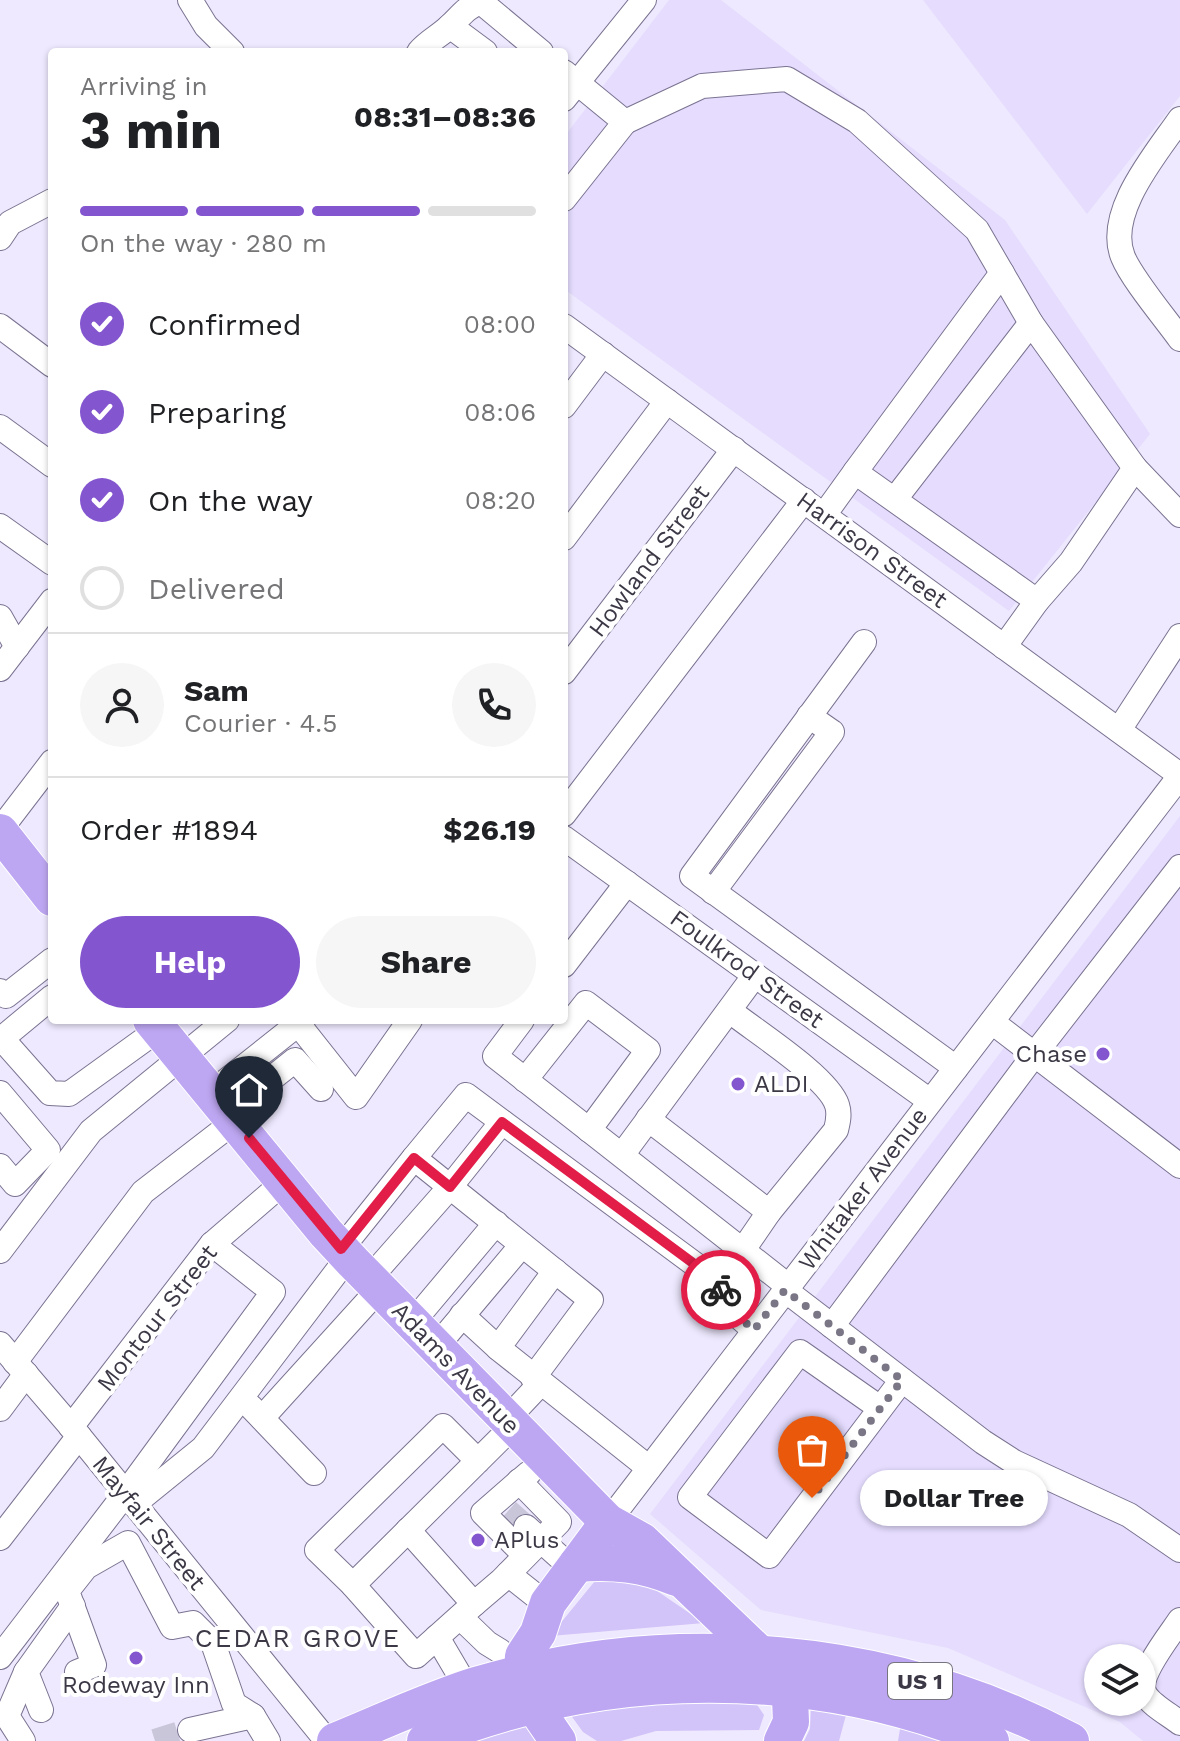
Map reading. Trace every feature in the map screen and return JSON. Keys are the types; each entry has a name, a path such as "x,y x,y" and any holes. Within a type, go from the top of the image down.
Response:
{"highway":[{"path":"0,831 48,893"},
{"name":"Adams Avenue","path":"155,1024 359,1268 510,1422 533,1470 608,1522 642,1541 760,1654 787,1688"},
{"name":"Whitaker Avenue","path":"519,1677 523,1656 538,1633 547,1603 608,1522"},
{"path":"575,1566 615,1562 635,1564 684,1582"},
{"name":"US 1","path":"335,1741 471,1687 593,1659 655,1653 760,1654 837,1662 923,1682 999,1707 1071,1741"},
{"path":"519,1677 558,1741"},
{"name":"US 1","path":"435,1737 519,1677 597,1693 658,1686 787,1688 892,1707 991,1741"},
{"path":"435,1737 471,1687"},
{"path":"782,1741 791,1722 787,1688"}],"street":[{"path":"190,0 206,26 228,48"},
{"path":"625,122 568,85 644,0"},
{"path":"422,48 426,44 464,42 468,7 481,2 536,48"},
{"path":"568,194 625,122 702,86 787,79 857,121 977,230 1031,323 1135,468 1180,515"},
{"path":"1180,119 1140,177 1121,216 1118,239 1123,259 1180,339"},
{"path":"0,238 10,223 48,203"},
{"path":"824,515 1002,273"},
{"path":"895,499 1031,323"},
{"path":"0,326 48,362"},
{"name":"Harrison Street","path":"568,329 1119,730 1178,782"},
{"path":"568,401 603,354"},
{"path":"568,533 667,401"},
{"path":"0,427 48,462"},
{"name":"Howland Street","path":"568,667 734,449"},
{"path":"1004,647 1037,601 1071,562 1135,468"},
{"path":"855,472 1037,601"},
{"path":"568,809 804,500"},
{"path":"0,526 48,560"},
{"path":"0,669 48,606"},
{"path":"0,617 17,647"},
{"path":"1119,730 1180,636"},
{"path":"682,922 832,732 809,716 864,642"},
{"path":"0,831 48,767"},
{"name":"Whitaker Avenue","path":"608,1522 1178,782"},
{"name":"Foulkrod Street","path":"568,841 930,1101"},
{"path":"832,1326 1034,1055 1180,867"},
{"path":"568,960 627,883"},
{"path":"710,889 956,1068"},
{"path":"718,948 743,914"},
{"path":"622,1155 730,1011 790,948"},
{"path":"0,991 6,996 48,963"},
{"path":"48,1000 2,1040 50,1093 69,1094 155,1024"},
{"path":"525,1080 586,1003 648,1050 589,1130"},
{"path":"730,1011 812,1074 832,1095 839,1119 836,1130 769,1212 743,1250"},
{"path":"992,1022 1180,1166"},
{"path":"0,1251 91,1131 222,1024"},
{"path":"0,1409 14,1360 143,1192 225,1109 296,1024"},
{"path":"301,1024 356,1097 407,1024"},
{"path":"519,1024 495,1056 743,1250 832,1326 983,1442 1014,1462 1129,1515 1180,1550"},
{"path":"225,1109 295,1060 321,1089"},
{"path":"0,1093 48,1150 15,1184 0,1166"},
{"path":"262,1418 359,1268 414,1158 466,1095 716,1280 731,1310 754,1330"},
{"path":"648,1119 769,1212"},
{"path":"130,1499 203,1448 241,1397 359,1268 450,1187 502,1122"},
{"path":"353,1585 478,1461 510,1422 591,1300 414,1158"},
{"name":"Montour Street","path":"2,1531 212,1244 284,1182"},
{"path":"424,1335 496,1223"},
{"path":"0,1657 130,1499 273,1292 212,1244"},
{"path":"424,1335 462,1315 522,1245"},
{"path":"498,1348 555,1271"},
{"path":"462,1315 536,1381 649,1468"},
{"path":"880,1408 800,1352 690,1497 769,1556 902,1380"},
{"name":"Mayfair Street","path":"14,1360 327,1741"},
{"path":"241,1397 314,1473"},
{"path":"478,1461 443,1426 317,1550 353,1585 416,1656 508,1574 533,1470"},
{"path":"519,1527 559,1522 533,1470"},
{"path":"519,1527 575,1566"},
{"path":"408,1530 519,1677"},
{"path":"77,1672 94,1665 67,1591 86,1567 128,1543 172,1627 193,1623 213,1643 234,1704 253,1716 268,1741"},
{"path":"508,1574 547,1603"},
{"path":"23,1741 7,1716 26,1672 73,1606"},
{"path":"1180,1620 1145,1673 1143,1685 1146,1695 1180,1723"},
{"path":"437,1637 471,1687"},
{"path":"26,1672 41,1710"},
{"path":"190,1730 253,1716"}],"shaded area":[{"path":"669,0 721,0 1005,220 1150,434 1009,611 568,292 568,132"},
{"path":"923,0 1180,0 1180,96 1087,214"},
{"path":"1180,816 1180,1741 1143,1741 1120,1722 1106,1716 1156,1716 1156,1644 1084,1644 1084,1707 948,1648 761,1610 650,1514"},
{"path":"641,1580 704,1623 550,1636 595,1581"},
{"path":"753,1699 764,1715 759,1730 656,1731 621,1741 597,1741 583,1732 570,1714 597,1707"},
{"path":"811,1706 846,1715 839,1741 804,1741 810,1729"},
{"path":"524,1721 535,1741 466,1741"},
{"path":"901,1723 944,1741 898,1741"}],"tunnel":[{"path":"508,1511 526,1527"},
{"path":"155,1741 190,1730"}],"way so far":[{"path":"721,1290 731,1310 754,1330 785,1290 902,1380 812,1498"}],"place":[{"name":"Chase","path":"1103,1054"},
{"name":"ALDI","path":"738,1084"},
{"name":"Dollar Tree","path":"812,1498"},
{"name":"APlus","path":"478,1540"},
{"name":"Rodeway Inn","path":"136,1658"}],"district":[{"name":"CEDAR GROVE","path":"298,1638"}],"route":[{"path":"249,1138 341,1249 414,1158 450,1187 502,1122 716,1280 721,1290"}]}
